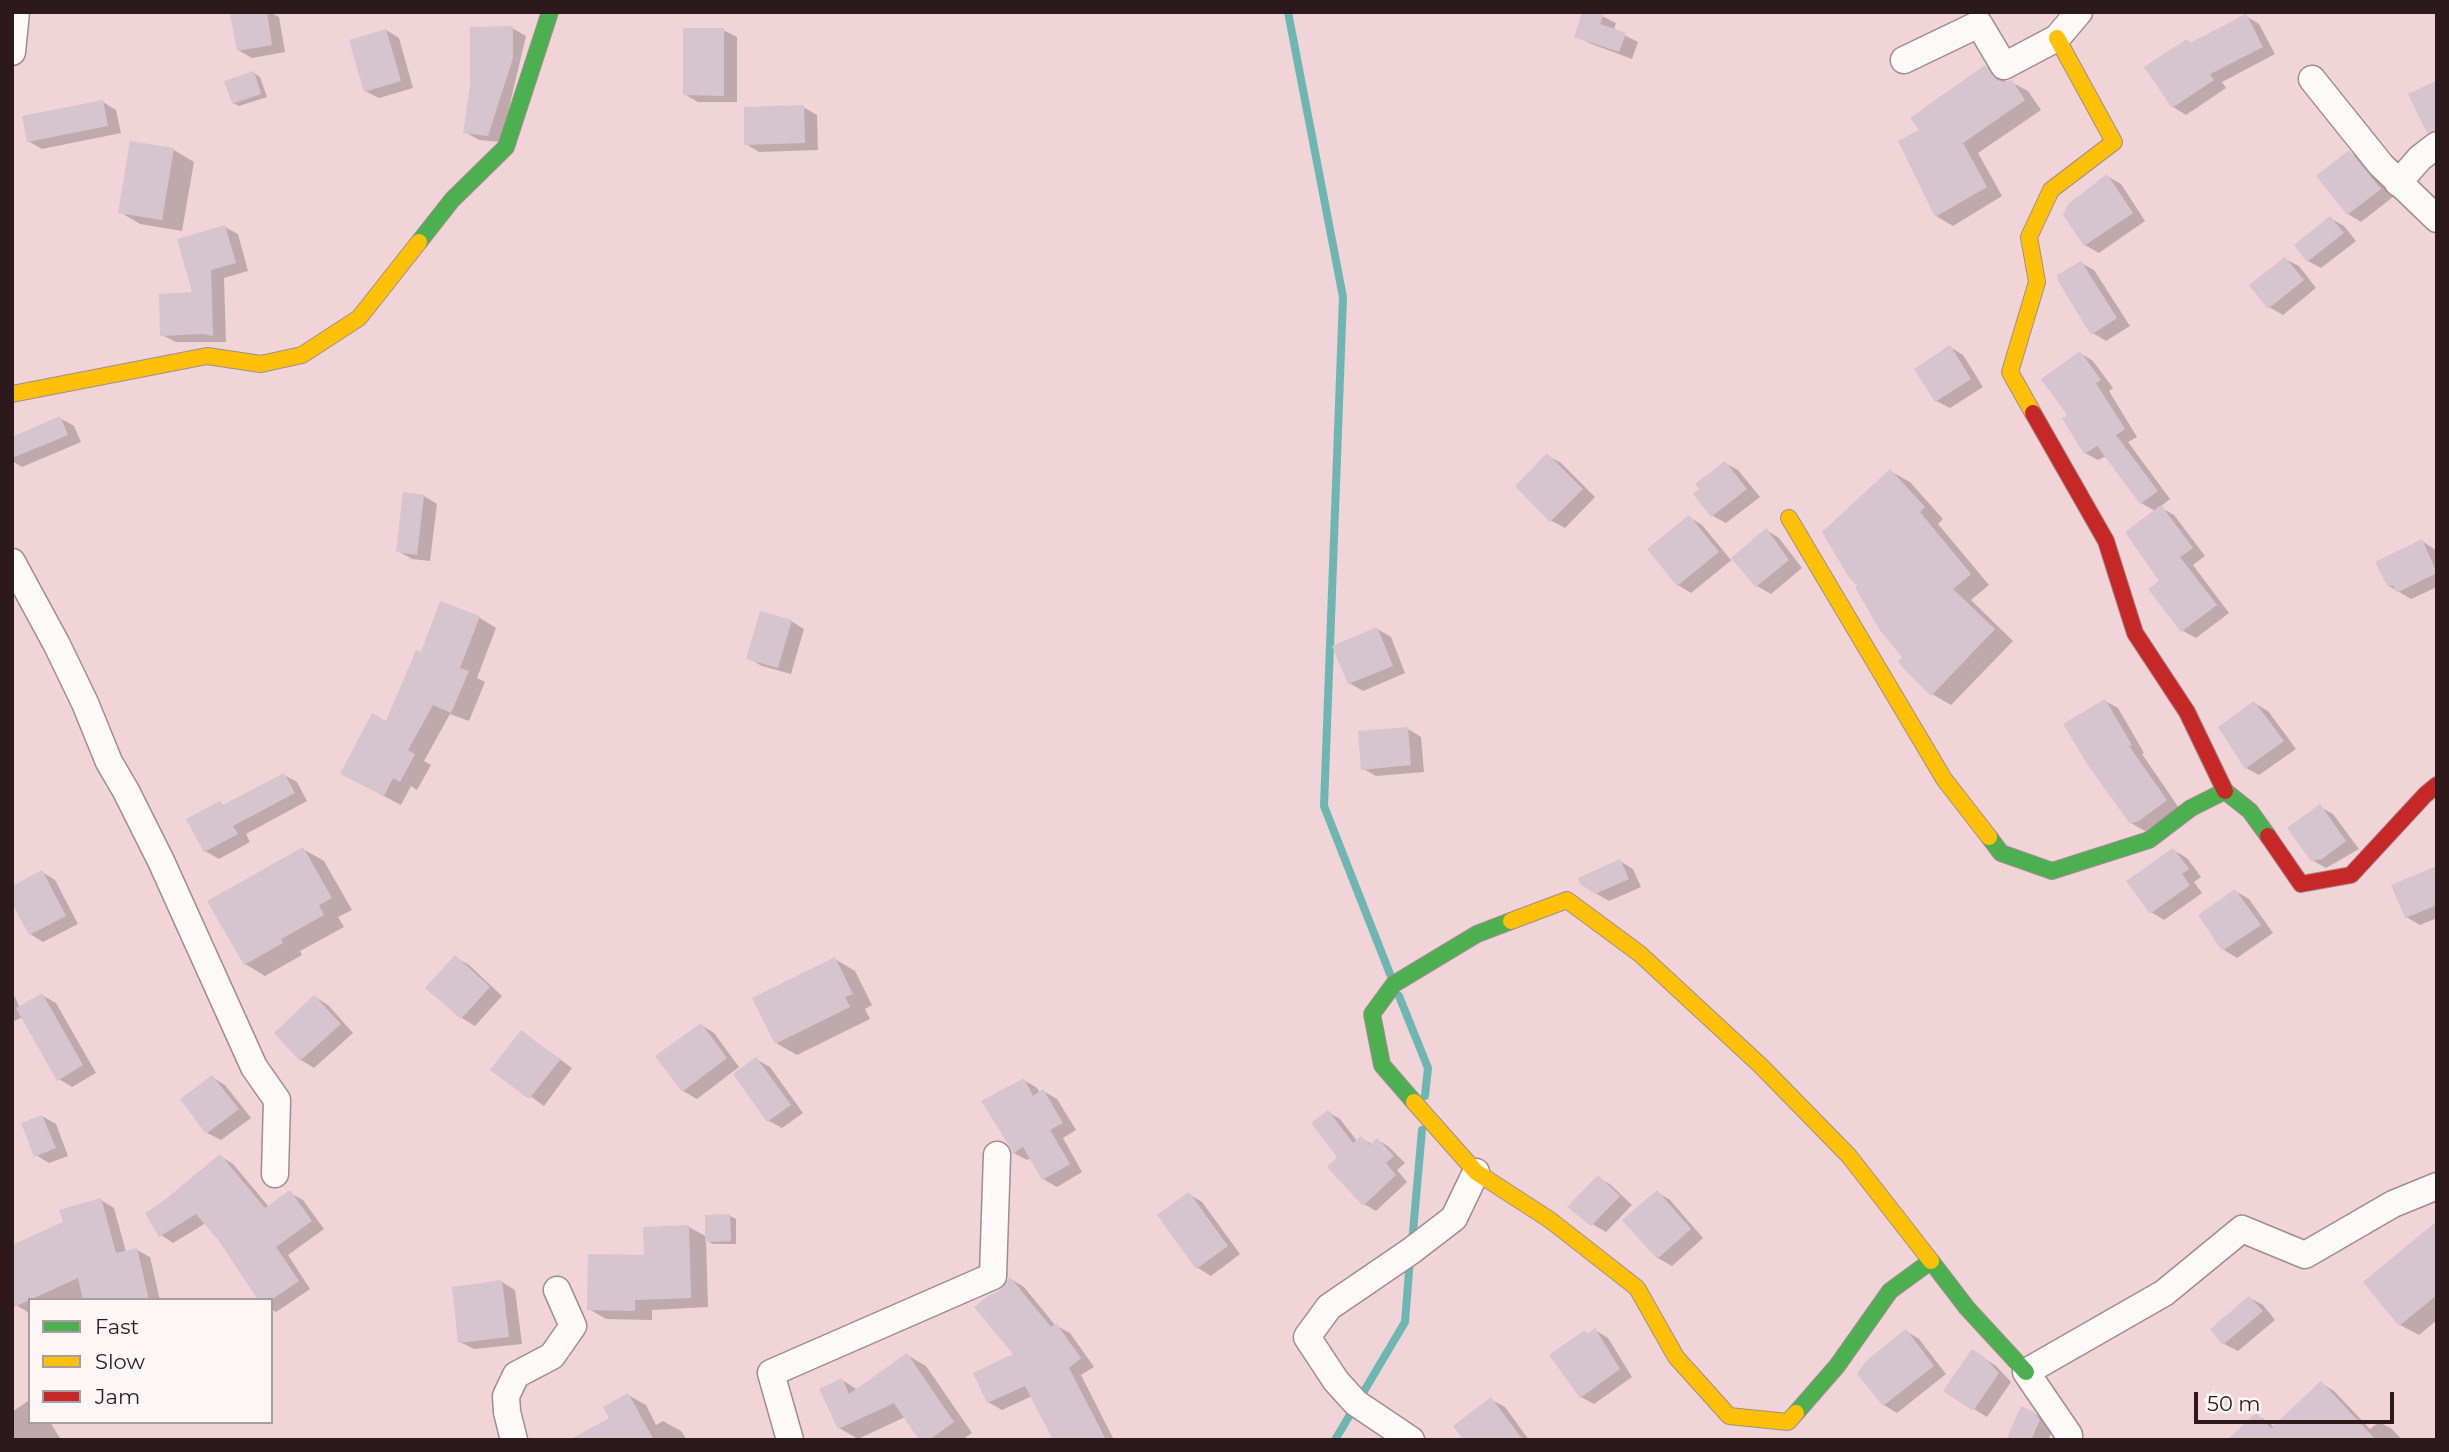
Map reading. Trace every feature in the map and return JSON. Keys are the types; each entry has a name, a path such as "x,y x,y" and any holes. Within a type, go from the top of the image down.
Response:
{"street":[{"path":"12,52 16,12"},
{"path":"12,394 207,356 261,364 302,355 359,318 452,200 506,147 550,12"},
{"path":"1904,60 1979,24 2004,66 2057,38 2079,12"},
{"path":"2057,38 2114,142 2052,190 2029,237 2037,282 2010,372 2106,541 2135,633 2187,712 2225,791 2250,811 2301,884 2351,875 2437,785"},
{"path":"2312,79 2398,183 2437,219"},
{"path":"2398,183 2411,167 2437,145"},
{"path":"1789,518 1944,779 2001,853 2052,871 2149,840 2191,808 2225,791"},
{"path":"12,562 85,703 109,762 167,874 203,960 254,1066 277,1100 275,1174"},
{"path":"1931,1261 1890,1291 1837,1366 1788,1422 1729,1416 1676,1357 1637,1289 1550,1220 1476,1171 1382,1065 1372,1014 1394,984 1478,934 1567,901 1640,954 1761,1066 1849,1156 1931,1261 1967,1308 2026,1372 2069,1435 2069,1440"},
{"path":"790,1440 771,1373 993,1276 997,1156"},
{"path":"1411,1440 1356,1403 1336,1381 1307,1337 1329,1307 1411,1251 1454,1217 1476,1171"},
{"path":"2026,1372 2164,1293 2242,1229 2305,1255 2393,1204 2437,1186"},
{"path":"514,1440 506,1396 516,1375 552,1356 573,1326 557,1290"}],"building":[{"path":"267,12 272,45 237,51 230,14"},
{"path":"1582,12 1604,12 1600,24 1626,33 1619,52 1574,37"},
{"path":"2246,14 2263,47 2210,74 2214,80 2172,108 2144,67 2187,39 2190,43"},
{"path":"513,26 513,58 488,136 463,133 470,86 470,27"},
{"path":"683,28 724,28 724,96 683,95"},
{"path":"386,29 401,81 364,92 349,40"},
{"path":"1985,65 1997,80 2012,80 2025,100 1963,143 1987,187 1935,217 1898,141 1919,130 1910,118"},
{"path":"254,71 261,94 232,104 224,81"},
{"path":"2437,80 2437,130 2427,133 2408,94"},
{"path":"103,100 108,126 27,142 22,116"},
{"path":"804,105 805,143 744,145 744,107"},
{"path":"130,141 174,148 162,220 118,213"},
{"path":"2349,150 2381,189 2347,215 2316,176"},
{"path":"2107,174 2133,213 2084,246 2063,215 2068,204"},
{"path":"2330,216 2344,233 2307,262 2294,245"},
{"path":"225,225 236,263 211,270 213,336 160,336 159,294 192,292 177,239"},
{"path":"2285,257 2304,280 2268,309 2249,285"},
{"path":"2081,261 2117,318 2091,335 2057,275"},
{"path":"1950,345 1971,379 1935,402 1914,369"},
{"path":"2080,351 2101,380 2096,383 2125,429 2116,435 2158,491 2140,504 2097,446 2084,454 2062,418 2067,415 2041,379"},
{"path":"60,416 68,435 12,458 12,437"},
{"path":"1547,453 1583,489 1550,522 1515,486"},
{"path":"1725,461 1747,489 1711,517 1693,494 1699,489 1695,484"},
{"path":"1890,469 1925,507 1920,512 1971,574 1953,589 1995,629 1931,696 1898,661 1902,657 1879,629 1855,587 1857,586 1848,576 1822,532"},
{"path":"403,492 424,495 417,555 396,552"},
{"path":"2161,505 2193,548 2180,557 2217,605 2181,632 2148,589 2159,581 2125,532"},
{"path":"1689,515 1719,552 1677,586 1647,549"},
{"path":"1766,528 1789,560 1756,587 1731,558"},
{"path":"2422,539 2437,573 2396,593 2393,585 2388,587 2375,562"},
{"path":"440,601 480,616 460,668 469,671 451,713 433,705 408,750 415,754 400,782 393,778 384,796 340,774 372,713 386,721 416,650 421,652"},
{"path":"760,611 792,620 778,668 746,659"},
{"path":"1377,627 1393,666 1348,684 1332,646"},
{"path":"2105,699 2132,745 2129,746 2167,800 2139,821 2130,824 2087,764 2063,724"},
{"path":"2254,701 2284,741 2245,769 2218,727"},
{"path":"1408,727 1411,765 1361,770 1358,731"},
{"path":"284,773 295,793 233,826 238,834 204,852 186,819 220,801 223,805"},
{"path":"2320,804 2346,841 2322,859 2311,861 2287,828"},
{"path":"303,847 332,898 319,905 324,915 281,939 283,943 244,965 207,901"},
{"path":"2173,848 2189,869 2182,874 2190,885 2150,914 2126,881"},
{"path":"1620,859 1629,879 1595,894 1580,884 1578,878"},
{"path":"2437,866 2437,905 2405,918 2391,885"},
{"path":"42,870 66,916 29,935 12,903 12,886"},
{"path":"2235,889 2261,925 2222,951 2198,915"},
{"path":"455,955 490,987 461,1019 425,988"},
{"path":"835,957 853,994 845,997 850,1007 775,1044 752,998"},
{"path":"42,993 83,1065 57,1081 16,1008"},
{"path":"314,995 341,1024 300,1061 274,1033"},
{"path":"701,1023 727,1058 682,1092 655,1056"},
{"path":"521,1030 560,1060 529,1099 490,1070"},
{"path":"756,1057 791,1105 767,1122 733,1074"},
{"path":"212,1075 239,1109 206,1134 180,1099"},
{"path":"1024,1078 1033,1096 1043,1089 1063,1123 1050,1130 1070,1164 1042,1180 1023,1147 1012,1154 981,1101"},
{"path":"1328,1110 1353,1143 1361,1136 1370,1145 1377,1138 1394,1156 1386,1163 1396,1175 1363,1206 1327,1167 1337,1157 1311,1123"},
{"path":"42,1115 56,1148 34,1157 21,1123"},
{"path":"220,1154 265,1208 290,1190 312,1221 276,1247 299,1281 273,1299 257,1298 219,1241 196,1214 159,1237 145,1213"},
{"path":"1598,1175 1620,1196 1591,1226 1567,1207"},
{"path":"1657,1190 1691,1229 1657,1259 1622,1220"},
{"path":"1189,1192 1228,1246 1196,1269 1157,1215"},
{"path":"101,1198 116,1253 137,1248 149,1298 83,1298 78,1278 34,1298 28,1298 28,1301 12,1308 12,1245 63,1222 59,1210"},
{"path":"730,1214 731,1241 705,1242 705,1215"},
{"path":"2437,1221 2437,1295 2399,1326 2363,1282"},
{"path":"689,1225 691,1298 635,1300 635,1311 587,1310 588,1254 644,1255 643,1227"},
{"path":"1010,1277 1051,1327 1056,1323 1081,1358 1069,1368 1106,1440 1053,1440 1025,1386 987,1403 973,1373 1013,1354 974,1307 1000,1290"},
{"path":"502,1280 509,1337 458,1343 452,1287"},
{"path":"2249,1296 2263,1311 2223,1345 2210,1329"},
{"path":"1595,1328 1620,1369 1580,1398 1549,1355 1585,1330 1587,1334"},
{"path":"1906,1329 1934,1366 1883,1406 1857,1374 1867,1360"},
{"path":"1972,1349 1999,1373 1973,1411 1943,1391"},
{"path":"907,1353 954,1422 929,1440 919,1440 894,1403 838,1429 819,1389 842,1378 849,1394"},
{"path":"2321,1381 2376,1440 2227,1440 2256,1413 2271,1428"},
{"path":"628,1393 654,1440 569,1440 609,1418 603,1407"},
{"path":"1491,1397 1523,1440 1463,1440 1453,1426"},
{"path":"2021,1406 2034,1412 2040,1420 2031,1440 2006,1440"}],"waterway":[{"path":"1288,12 1343,297 1324,806 1390,974"},
{"path":"1399,996 1428,1068 1425,1096"},
{"path":"1412,1243 1422,1130"},
{"path":"1335,1440 1405,1322 1410,1259"}],"traffic: fast":[{"path":"419,242 452,200 506,147 550,12"},
{"path":"1989,837 2001,853 2052,871 2149,840 2191,808 2225,791 2250,811 2268,836"},
{"path":"1414,1102 1382,1065 1372,1014 1394,984 1477,934 1511,921"},
{"path":"1796,1413 1837,1366 1890,1291 1931,1261 1967,1308 2026,1372"}],"traffic: slow":[{"path":"2033,413 2010,372 2037,282 2029,237 2051,190 2114,142 2057,38"},
{"path":"12,394 207,356 261,364 302,355 359,318 419,242"},
{"path":"1789,518 1944,779 1989,837"},
{"path":"1511,921 1567,900 1640,954 1761,1066 1849,1156 1931,1261"},
{"path":"1414,1102 1476,1172 1550,1220 1637,1288 1676,1357 1729,1416 1788,1422 1796,1413"}],"traffic: jam":[{"path":"2033,413 2106,541 2135,633 2187,712 2225,791"},
{"path":"2268,836 2301,884 2351,875 2437,785"}]}
